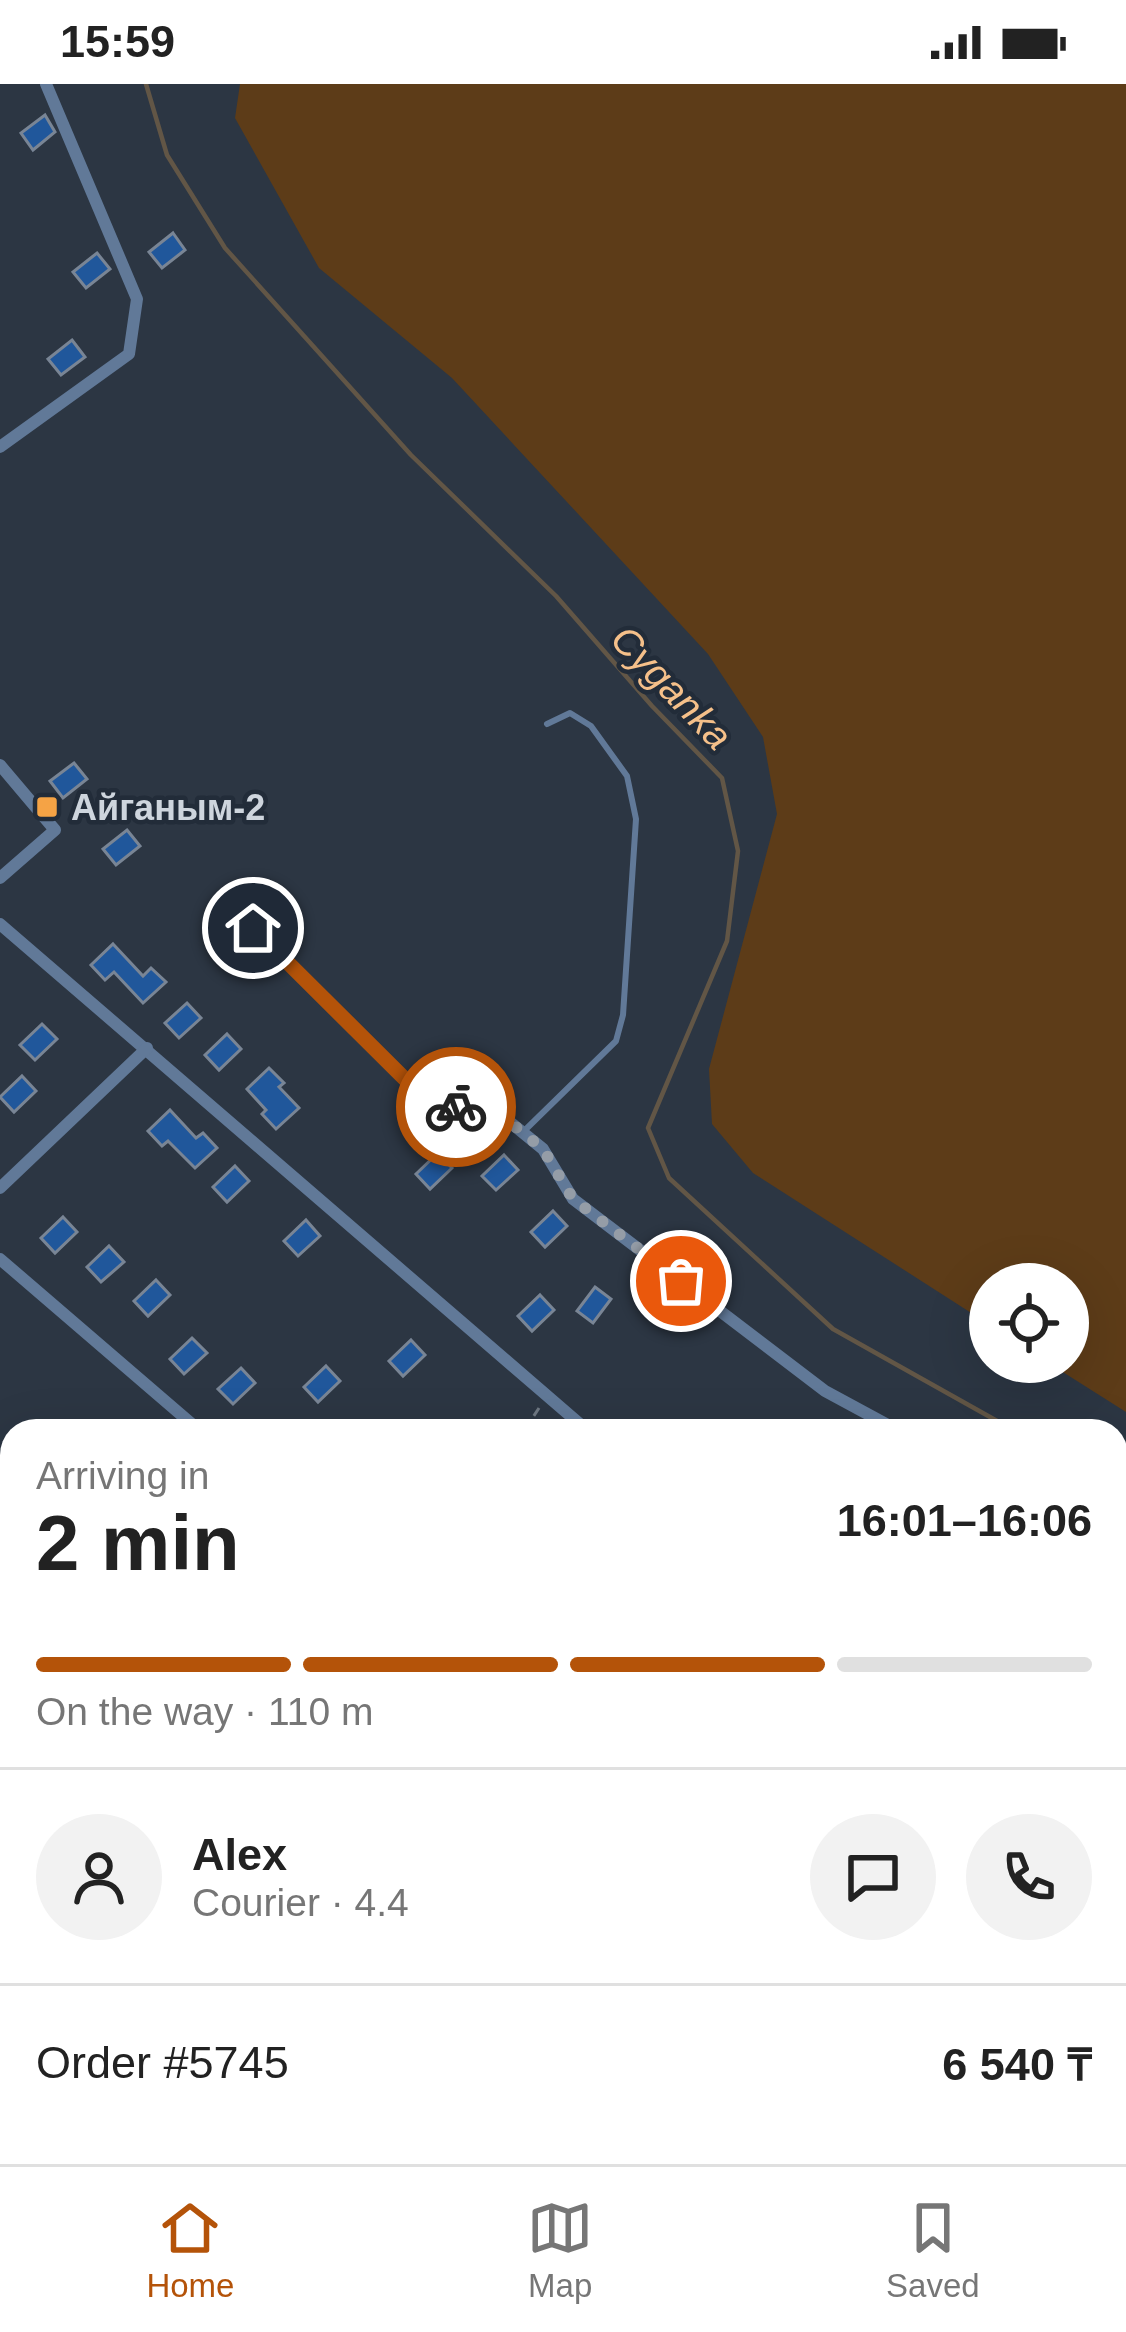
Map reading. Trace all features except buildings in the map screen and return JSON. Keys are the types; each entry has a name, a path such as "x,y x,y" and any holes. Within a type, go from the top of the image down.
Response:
{"street":[{"path":"0,447 129,354 137,299 46,84"},
{"path":"0,765 55,830 0,878"},
{"path":"0,924 574,1419"},
{"path":"253,928 423,1097 506,1119 543,1149 573,1199 825,1391 877,1419"},
{"path":"0,1188 146,1048"},
{"path":"0,1259 186,1419"}],"lane":[{"path":"524,1132 616,1041 623,1015 636,819 627,776 591,725 570,713 547,724"}],"path":[{"path":"532,1419 547,1396"}],"shaded area":[{"path":"240,84 1126,84 1126,1412 1080,1383 1089,1383 1089,1263 969,1263 969,1312 753,1173 712,1124 709,1069 777,814 763,737 708,654 452,378 319,268 235,118"}],"waterway":[{"name":"Cyganka","path":"146,84 167,155 225,248 411,455 556,596 722,778 738,851 727,941 648,1128 669,1178 833,1329 994,1419"}],"way so far":[{"path":"456,1107 506,1119 543,1149 573,1199 681,1281"}],"place":[{"name":"Айганым-2","path":"47,807"}],"route":[{"path":"253,928 423,1097 456,1107"}]}
